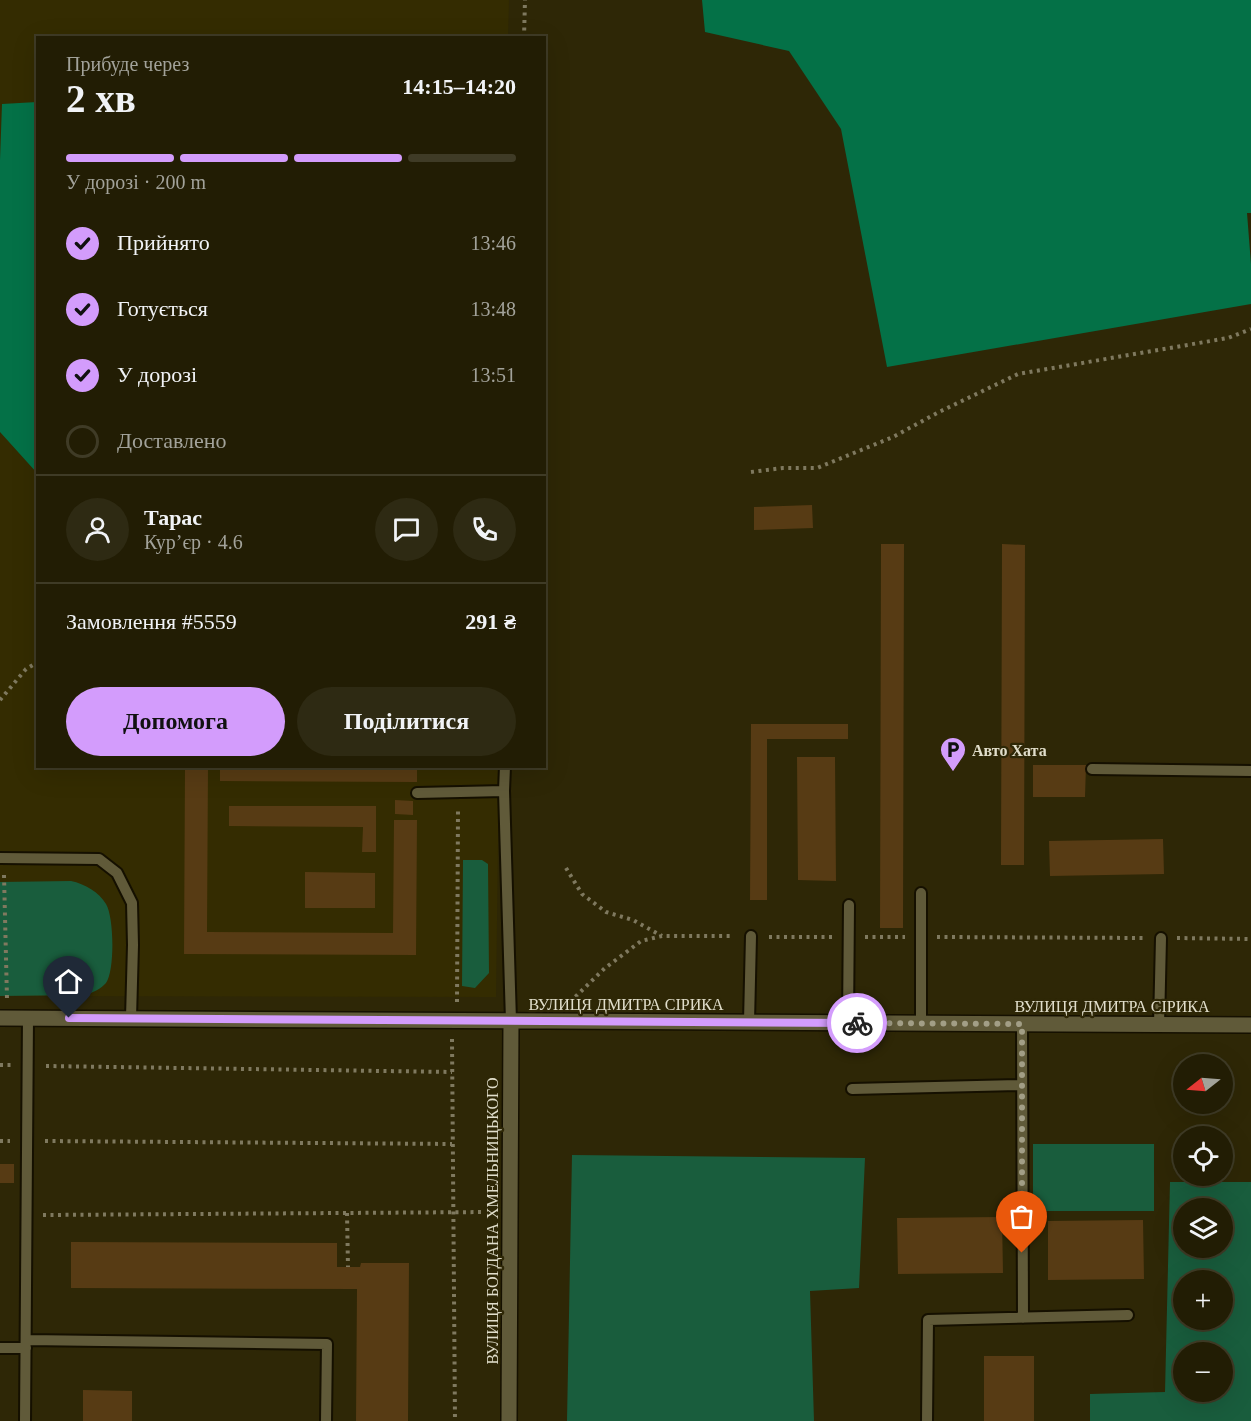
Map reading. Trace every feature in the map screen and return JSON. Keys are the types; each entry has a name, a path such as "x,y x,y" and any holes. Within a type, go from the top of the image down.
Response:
{"street":[{"name":"ВУЛИЦЯ ДМИТРА СІРИКА","path":"4,1018 1251,1025"},
{"name":"ВУЛИЦЯ БОГДАНА ХМЕЛЬНИЦЬКОГО","path":"509,1421 511,1021"}],"lane":[{"path":"505,768 511,1021"},
{"path":"1092,769 1251,771"},
{"path":"417,793 504,791"},
{"path":"2,858 99,859 117,873 132,903 131,1018"},
{"path":"921,893 921,1023"},
{"path":"848,1023 849,904"},
{"path":"749,1022 751,936"},
{"path":"1159,1025 1161,938"},
{"path":"26,1421 28,1018"},
{"path":"1022,1024 1023,1318"},
{"path":"852,1089 1022,1085"},
{"path":"927,1421 928,1320 1128,1315"},
{"path":"0,1348 26,1344 327,1344 326,1421"}],"path":[{"path":"524,36 525,0"},
{"path":"751,472 783,468 817,468 893,436 1018,374 1227,338 1251,329"},
{"path":"0,700 26,669 36,663"},
{"path":"455,1421 452,1072 455,1021 458,793"},
{"path":"2,858 4,1018"},
{"path":"566,868 582,894 606,912 633,920 662,936"},
{"path":"554,1021 580,990 628,949 641,941 662,936 1251,939"},
{"path":"0,1065 452,1072"},
{"path":"0,1141 452,1144"},
{"path":"27,1215 510,1212"},
{"path":"347,1213 348,1267"}],"shaded area":[{"path":"0,0 509,0 508,36 36,36 36,768 499,768 496,997 0,996"}],"green space":[{"path":"702,0 1251,0 1251,213 1247,213 1251,304 887,367 841,129 789,51 705,32"},
{"path":"36,102 36,472 0,432 2,104"},
{"path":"463,860 482,860 488,864 489,973 475,988 462,986"},
{"path":"71,881 96,892 109,911 112,956 106,983 86,995 0,996 0,882"},
{"path":"1033,1144 1154,1144 1154,1211 1033,1211"},
{"path":"572,1155 865,1158 859,1288 810,1291 814,1421 567,1421"},
{"path":"1170,1182 1173,1182 1173,1186 1233,1186 1233,1182 1251,1182 1251,1421 1090,1421 1090,1394 1165,1392"}],"building":[{"path":"812,505 813,528 754,530 754,507"},
{"path":"881,544 904,544 903,928 880,928"},
{"path":"1002,544 1025,545 1024,865 1001,865"},
{"path":"751,724 848,724 848,739 767,739 767,900 750,900"},
{"path":"797,757 835,757 836,881 798,880"},
{"path":"1033,765 1086,765 1085,797 1033,797"},
{"path":"185,768 208,768 207,932 393,933 394,820 417,820 416,955 184,954"},
{"path":"220,768 417,768 417,782 220,781"},
{"path":"395,800 413,801 413,815 395,814"},
{"path":"229,806 376,806 376,852 362,852 363,827 229,826"},
{"path":"1163,839 1164,874 1050,876 1049,841"},
{"path":"305,872 375,873 375,908 305,908"},
{"path":"0,1164 14,1164 14,1183 0,1183"},
{"path":"1002,1217 1003,1273 898,1274 897,1218"},
{"path":"1143,1220 1144,1279 1048,1280 1048,1221"},
{"path":"71,1242 337,1243 337,1267 360,1267 361,1263 409,1263 408,1421 356,1421 357,1289 71,1288"},
{"path":"984,1356 1034,1356 1034,1421 984,1421"},
{"path":"83,1390 132,1391 132,1421 83,1421"}],"way so far":[{"path":"857,1023 1022,1024 1022,1253"}],"place":[{"name":"Авто Хата","path":"953,773"}],"route":[{"path":"69,1018 857,1023"}]}
